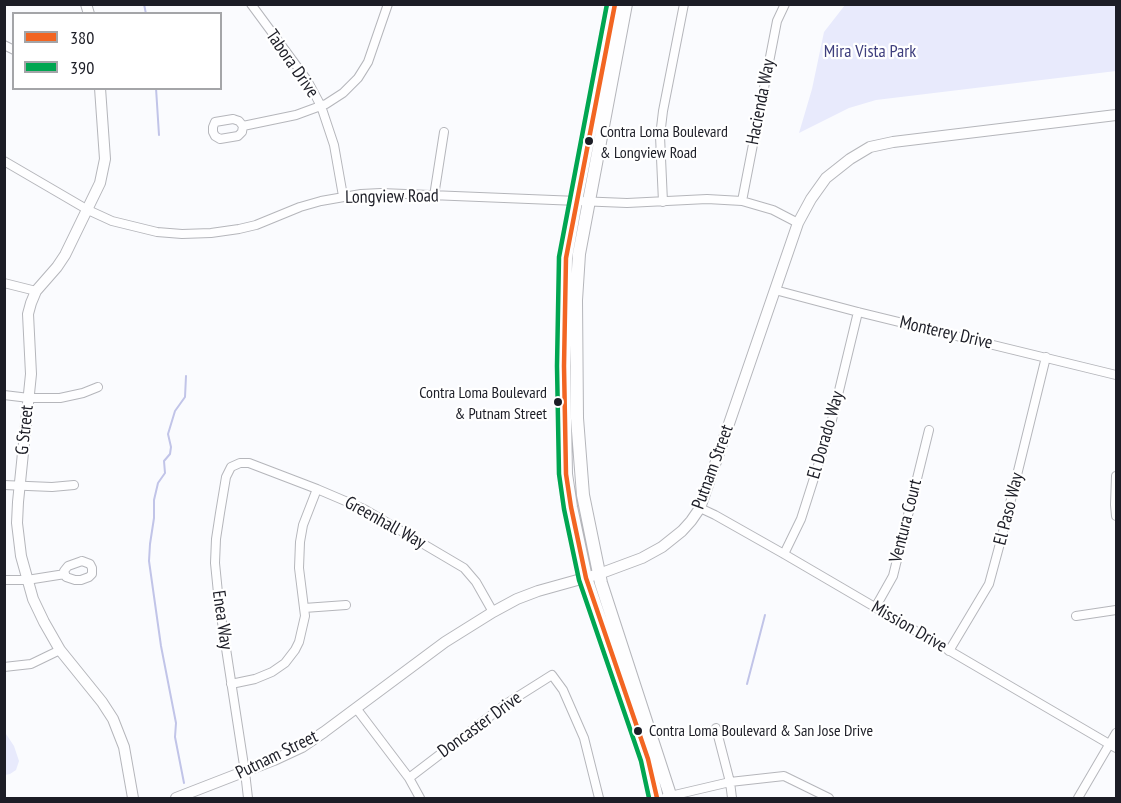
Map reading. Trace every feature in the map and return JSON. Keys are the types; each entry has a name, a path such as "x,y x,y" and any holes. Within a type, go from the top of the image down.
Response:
{"main road":[{"path":"615,4 566,258 564,303 566,474 586,578 648,759 665,798"},
{"path":"626,4 579,254 576,300 577,418 583,495 599,574 665,798"}],"street":[{"name":"Tabora Drive","path":"250,4 307,80 321,106 334,146 343,196"},
{"path":"243,126 296,115 331,102 343,93 362,73 371,55 388,4"},
{"path":"663,202 660,136 684,4"},
{"name":"Hacienda Way","path":"742,201 777,21 786,4"},
{"name":"G Street","path":"100,90 105,159 100,183 65,255 36,291 31,303 28,320 31,368 17,513 21,556 39,612 60,650 113,719 124,747 133,798"},
{"name":"Putnam Street","path":"176,798 246,772 302,747 445,642 517,599 599,574 642,558 662,548 682,531 700,508 798,223 826,178 850,159 870,147 893,142 1116,115"},
{"path":"434,196 444,132"},
{"name":"Longview Road","path":"4,161 88,210 112,221 157,232 197,235 230,231 256,225 300,207 343,196 381,193 627,203 707,199 742,201 772,210 798,223"},
{"path":"4,283 36,291"},
{"name":"Monterey Drive","path":"775,290 1116,375"},
{"name":"El Dorado Way","path":"784,554 801,519 826,439 858,312"},
{"name":"El Paso Way","path":"950,651 989,584 1046,357"},
{"path":"4,395 60,398 98,387"},
{"name":"Ventura Court","path":"875,608 892,576 929,430"},
{"name":"Enea Way","path":"248,798 246,772 216,581 216,539 228,471 240,463 255,465"},
{"name":"Greenhall Way","path":"255,465 364,509 458,564 472,576 493,612"},
{"path":"1116,476 1116,516"},
{"path":"4,485 52,487 74,485"},
{"path":"231,684 272,672 285,663 295,650 304,623 299,568 300,542 303,525 317,489"},
{"name":"Mission Drive","path":"700,508 784,554 1113,746"},
{"path":"4,580 27,580 64,574"},
{"path":"304,608 346,605"},
{"path":"1076,616 1116,610"},
{"path":"4,667 31,664 60,650"},
{"name":"Doncaster Drive","path":"409,778 506,704 552,675 563,690 584,738 599,798"},
{"path":"356,708 409,778 420,798"},
{"path":"716,728 732,798"},
{"path":"1078,798 1113,746 1116,733"},
{"path":"665,798 730,782 784,776 829,798"}],"green space":[{"name":"Mira Vista Park","path":"845,5 1116,5 1116,71 876,100 849,108 799,133 812,89 824,32"},
{"path":"4,731 14,746 19,761 16,770 5,775"}],"waterway":[{"path":"144,4 146,12"},
{"path":"156,90 159,135"},
{"path":"184,783 149,561 154,500 158,483 165,473 164,461 170,454 168,434 175,411 185,397 186,376"},
{"path":"747,684 765,615"}],"transit line":[{"name":"390","path":"607,4 559,257 557,366 559,474 579,580 641,761 649,798"},
{"name":"380","path":"615,4 566,258 564,366 566,474 586,578 648,759 657,798"}],"place":[{"name":"Contra Loma Boulevard & Longview Road","path":"589,141"},
{"name":"Contra Loma Boulevard & Putnam Street","path":"558,402"},
{"name":"Contra Loma Boulevard & San Jose Drive","path":"638,731"}]}
